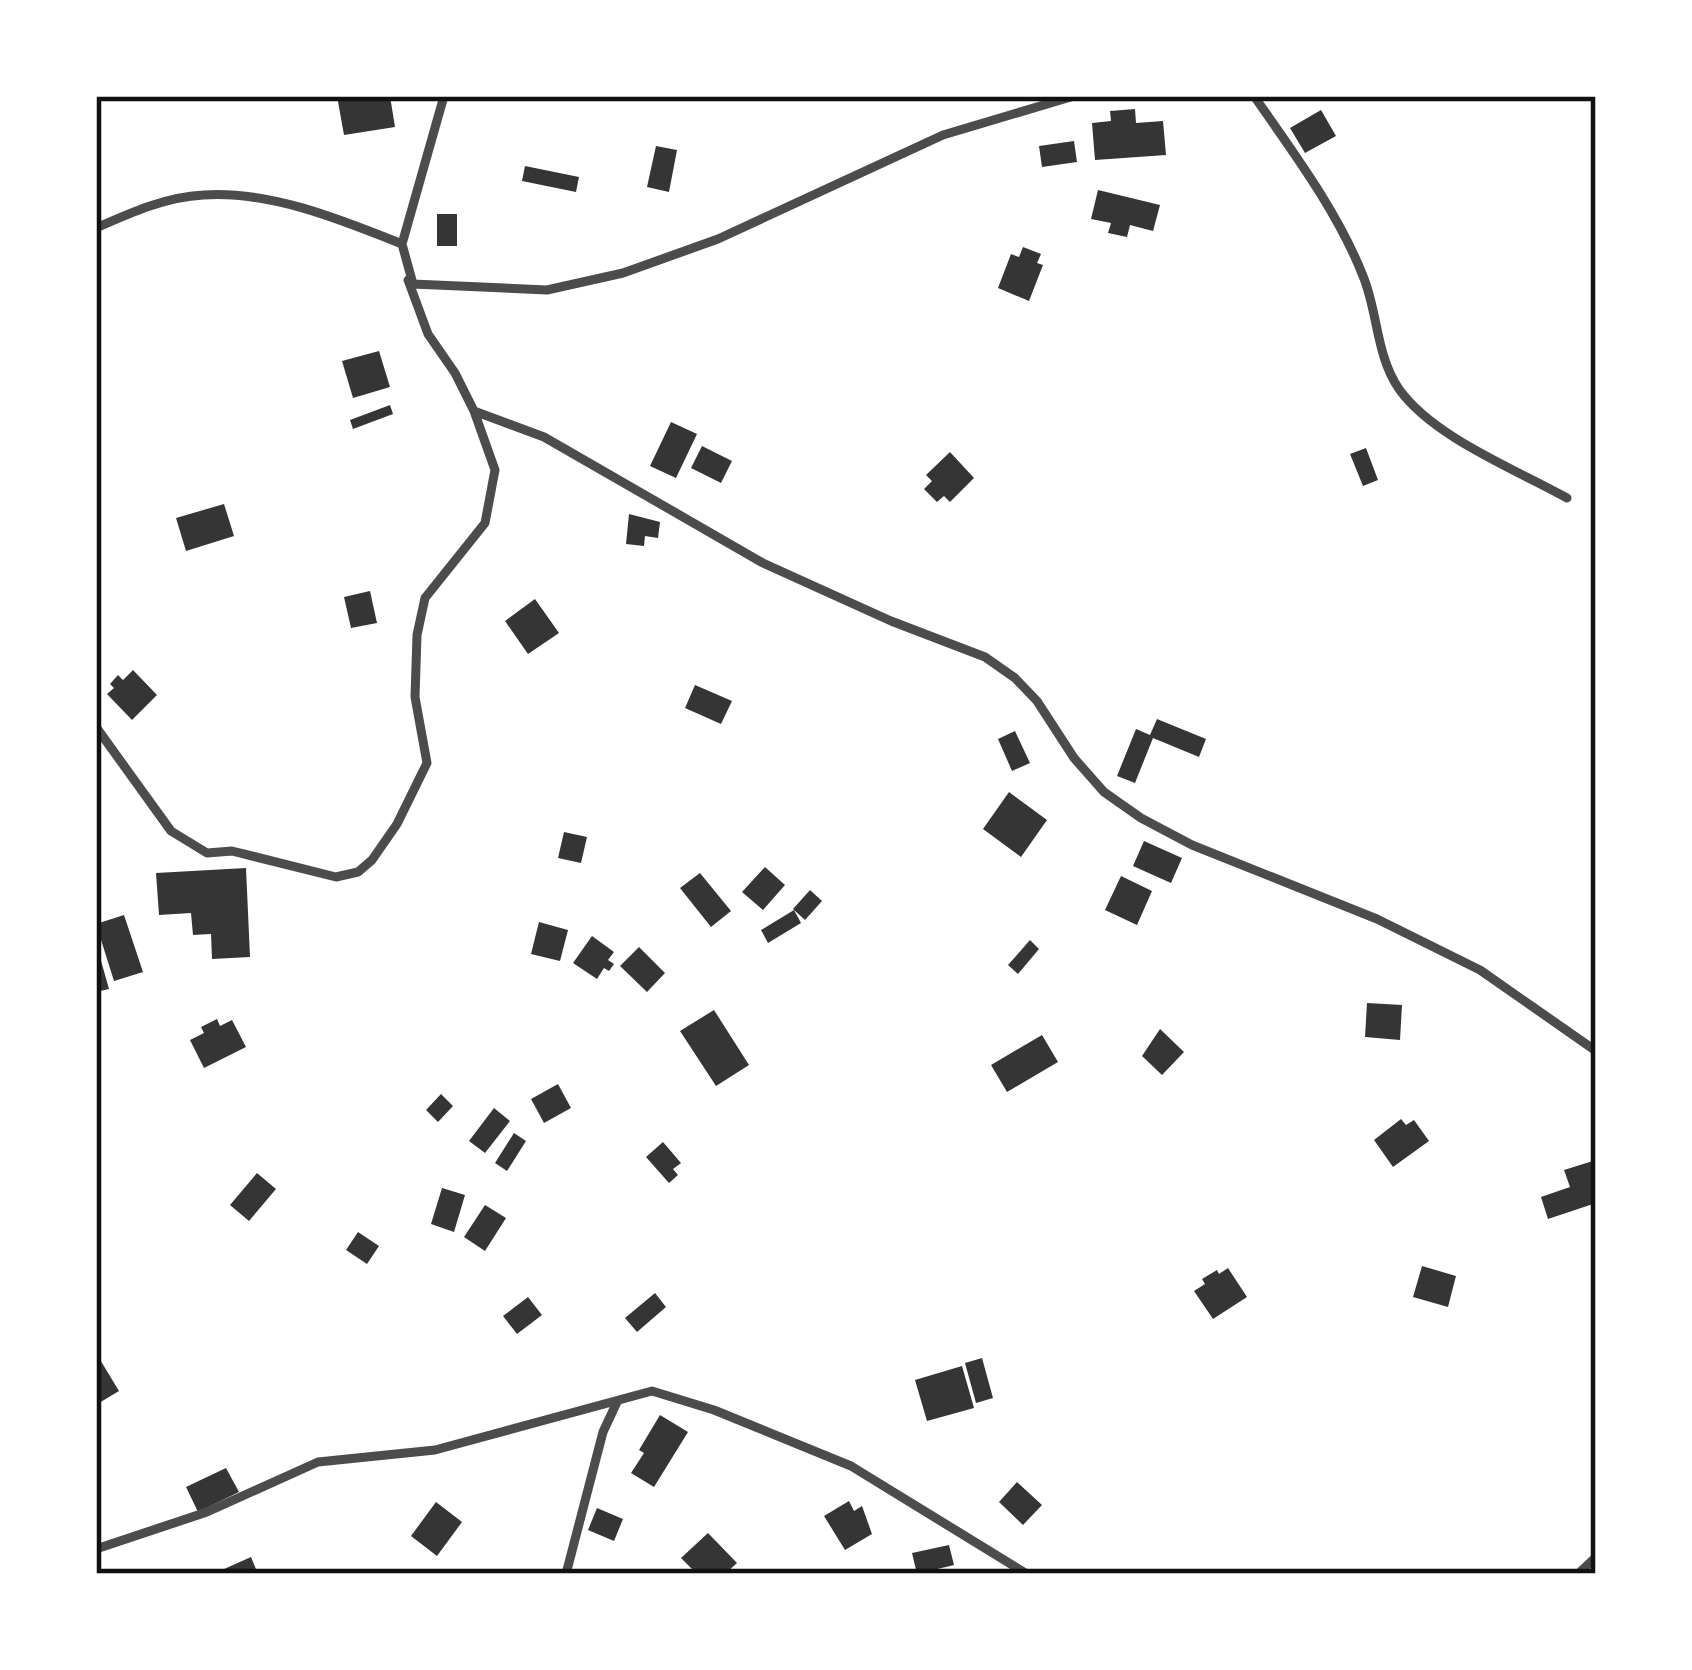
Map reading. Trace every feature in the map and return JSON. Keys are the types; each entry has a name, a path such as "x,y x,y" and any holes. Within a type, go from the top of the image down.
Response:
{"street":[{"path":"412,284 403,244 444,96"},
{"path":"96,727 172,831 207,853 232,851 336,877 358,872 397,824 427,764 415,697 417,635 425,598 484,524 495,470 474,410 428,334 408,280 412,284 547,290 622,272 718,239 944,135 1074,96"},
{"path":"1254,96 1340,227 1374,308 1382,353 1396,386 1444,430 1567,497"},
{"path":"96,228 147,206 200,195 245,195 403,244"},
{"path":"474,410 544,437 764,563 891,621 985,657 1037,701 1073,758 1104,792 1141,818 1192,845 1377,919 1480,970 1596,1051"},
{"path":"96,1550 207,1512 318,1462 435,1450 652,1391 714,1410 851,1466 1028,1574"},
{"path":"566,1574 610,1412 620,1399"},
{"path":"1577,1574 1596,1557"}],"building":[{"path":"337,96 390,96 395,127 344,135"},
{"path":"1135,109 1136,123 1163,121 1166,155 1095,160 1092,123 1111,121 1110,111"},
{"path":"1321,110 1336,136 1305,153 1290,128"},
{"path":"1074,141 1077,162 1042,167 1039,146"},
{"path":"656,146 677,150 669,192 647,187"},
{"path":"525,166 579,177 576,192 522,181"},
{"path":"1098,190 1160,205 1153,231 1130,225 1127,237 1108,233 1111,223 1091,219"},
{"path":"437,214 457,214 457,246 437,246"},
{"path":"1023,247 1041,254 1037,263 1043,265 1029,301 998,288 1011,254 1019,257"},
{"path":"379,351 390,387 353,398 342,361"},
{"path":"390,405 393,414 353,429 350,420"},
{"path":"671,422 697,434 676,478 650,466"},
{"path":"702,446 732,461 721,483 691,468"},
{"path":"1366,448 1378,480 1363,486 1350,454"},
{"path":"950,452 974,478 950,502 944,496 937,502 924,489 932,481 926,475"},
{"path":"224,504 234,536 186,551 176,518"},
{"path":"629,514 660,522 658,538 645,536 644,546 626,544"},
{"path":"370,591 377,623 351,628 344,597"},
{"path":"535,599 559,633 528,654 505,621"},
{"path":"133,670 157,695 132,720 107,694 118,675 123,680"},
{"path":"695,685 732,701 721,724 685,708"},
{"path":"1157,719 1206,739 1199,757 1153,738 1135,783 1117,776 1136,729 1150,735"},
{"path":"1015,731 1030,763 1012,771 998,739"},
{"path":"1009,792 1047,820 1021,857 983,829"},
{"path":"564,832 587,837 581,863 558,858"},
{"path":"1144,841 1182,858 1171,883 1133,866"},
{"path":"765,867 785,885 763,910 742,892"},
{"path":"246,868 250,957 212,959 211,934 193,935 191,913 159,915 156,873"},
{"path":"700,873 731,911 711,927 680,888"},
{"path":"1121,876 1152,891 1137,925 1105,910"},
{"path":"810,890 822,901 805,920 793,909"},
{"path":"794,910 801,923 768,943 761,930"},
{"path":"124,915 143,972 114,981 96,924"},
{"path":"539,922 568,930 560,961 531,954"},
{"path":"592,936 614,952 608,960 614,964 609,971 604,968 597,979 573,963"},
{"path":"1030,940 1039,949 1018,974 1008,965"},
{"path":"96,943 109,989 96,992"},
{"path":"639,947 665,973 647,992 620,966"},
{"path":"1367,1003 1402,1005 1400,1040 1365,1037"},
{"path":"714,1010 749,1065 716,1086 680,1031"},
{"path":"217,1019 220,1026 232,1020 246,1047 204,1068 190,1040"},
{"path":"1160,1029 1184,1052 1162,1075 1142,1056"},
{"path":"1042,1035 1058,1062 1007,1092 991,1065"},
{"path":"558,1084 571,1108 544,1123 531,1099"},
{"path":"441,1094 453,1106 438,1122 426,1110"},
{"path":"494,1108 510,1121 485,1153 469,1141"},
{"path":"1401,1119 1406,1125 1414,1120 1429,1141 1393,1167 1374,1140"},
{"path":"514,1133 526,1141 507,1171 495,1163"},
{"path":"663,1142 681,1163 673,1169 678,1175 669,1183 646,1157"},
{"path":"1596,1160 1596,1203 1548,1219 1541,1197 1570,1187 1564,1170"},
{"path":"257,1173 276,1189 249,1221 230,1205"},
{"path":"442,1188 465,1195 454,1232 431,1224"},
{"path":"485,1205 506,1218 485,1251 464,1237"},
{"path":"358,1232 379,1246 367,1264 346,1250"},
{"path":"1422,1266 1456,1276 1448,1307 1413,1297"},
{"path":"1228,1268 1247,1297 1213,1319 1194,1291 1205,1284 1202,1279"},
{"path":"655,1293 666,1307 637,1332 625,1318"},
{"path":"528,1297 542,1315 517,1334 503,1316"},
{"path":"96,1353 119,1391 99,1403 96,1398"},
{"path":"982,1358 993,1398 976,1403 965,1363"},
{"path":"962,1366 974,1408 927,1421 915,1380"},
{"path":"660,1415 688,1432 654,1487 631,1473"},
{"path":"226,1468 239,1492 198,1512 186,1487"},
{"path":"1017,1482 1042,1505 1023,1525 999,1502"},
{"path":"849,1501 854,1511 862,1506 872,1534 845,1550 824,1516"},
{"path":"436,1502 462,1522 437,1556 411,1536"},
{"path":"597,1508 623,1519 614,1541 588,1530"},
{"path":"708,1533 737,1563 725,1574 697,1574 681,1558"},
{"path":"949,1545 954,1565 917,1574 912,1553"},
{"path":"251,1557 258,1574 213,1574"}]}
